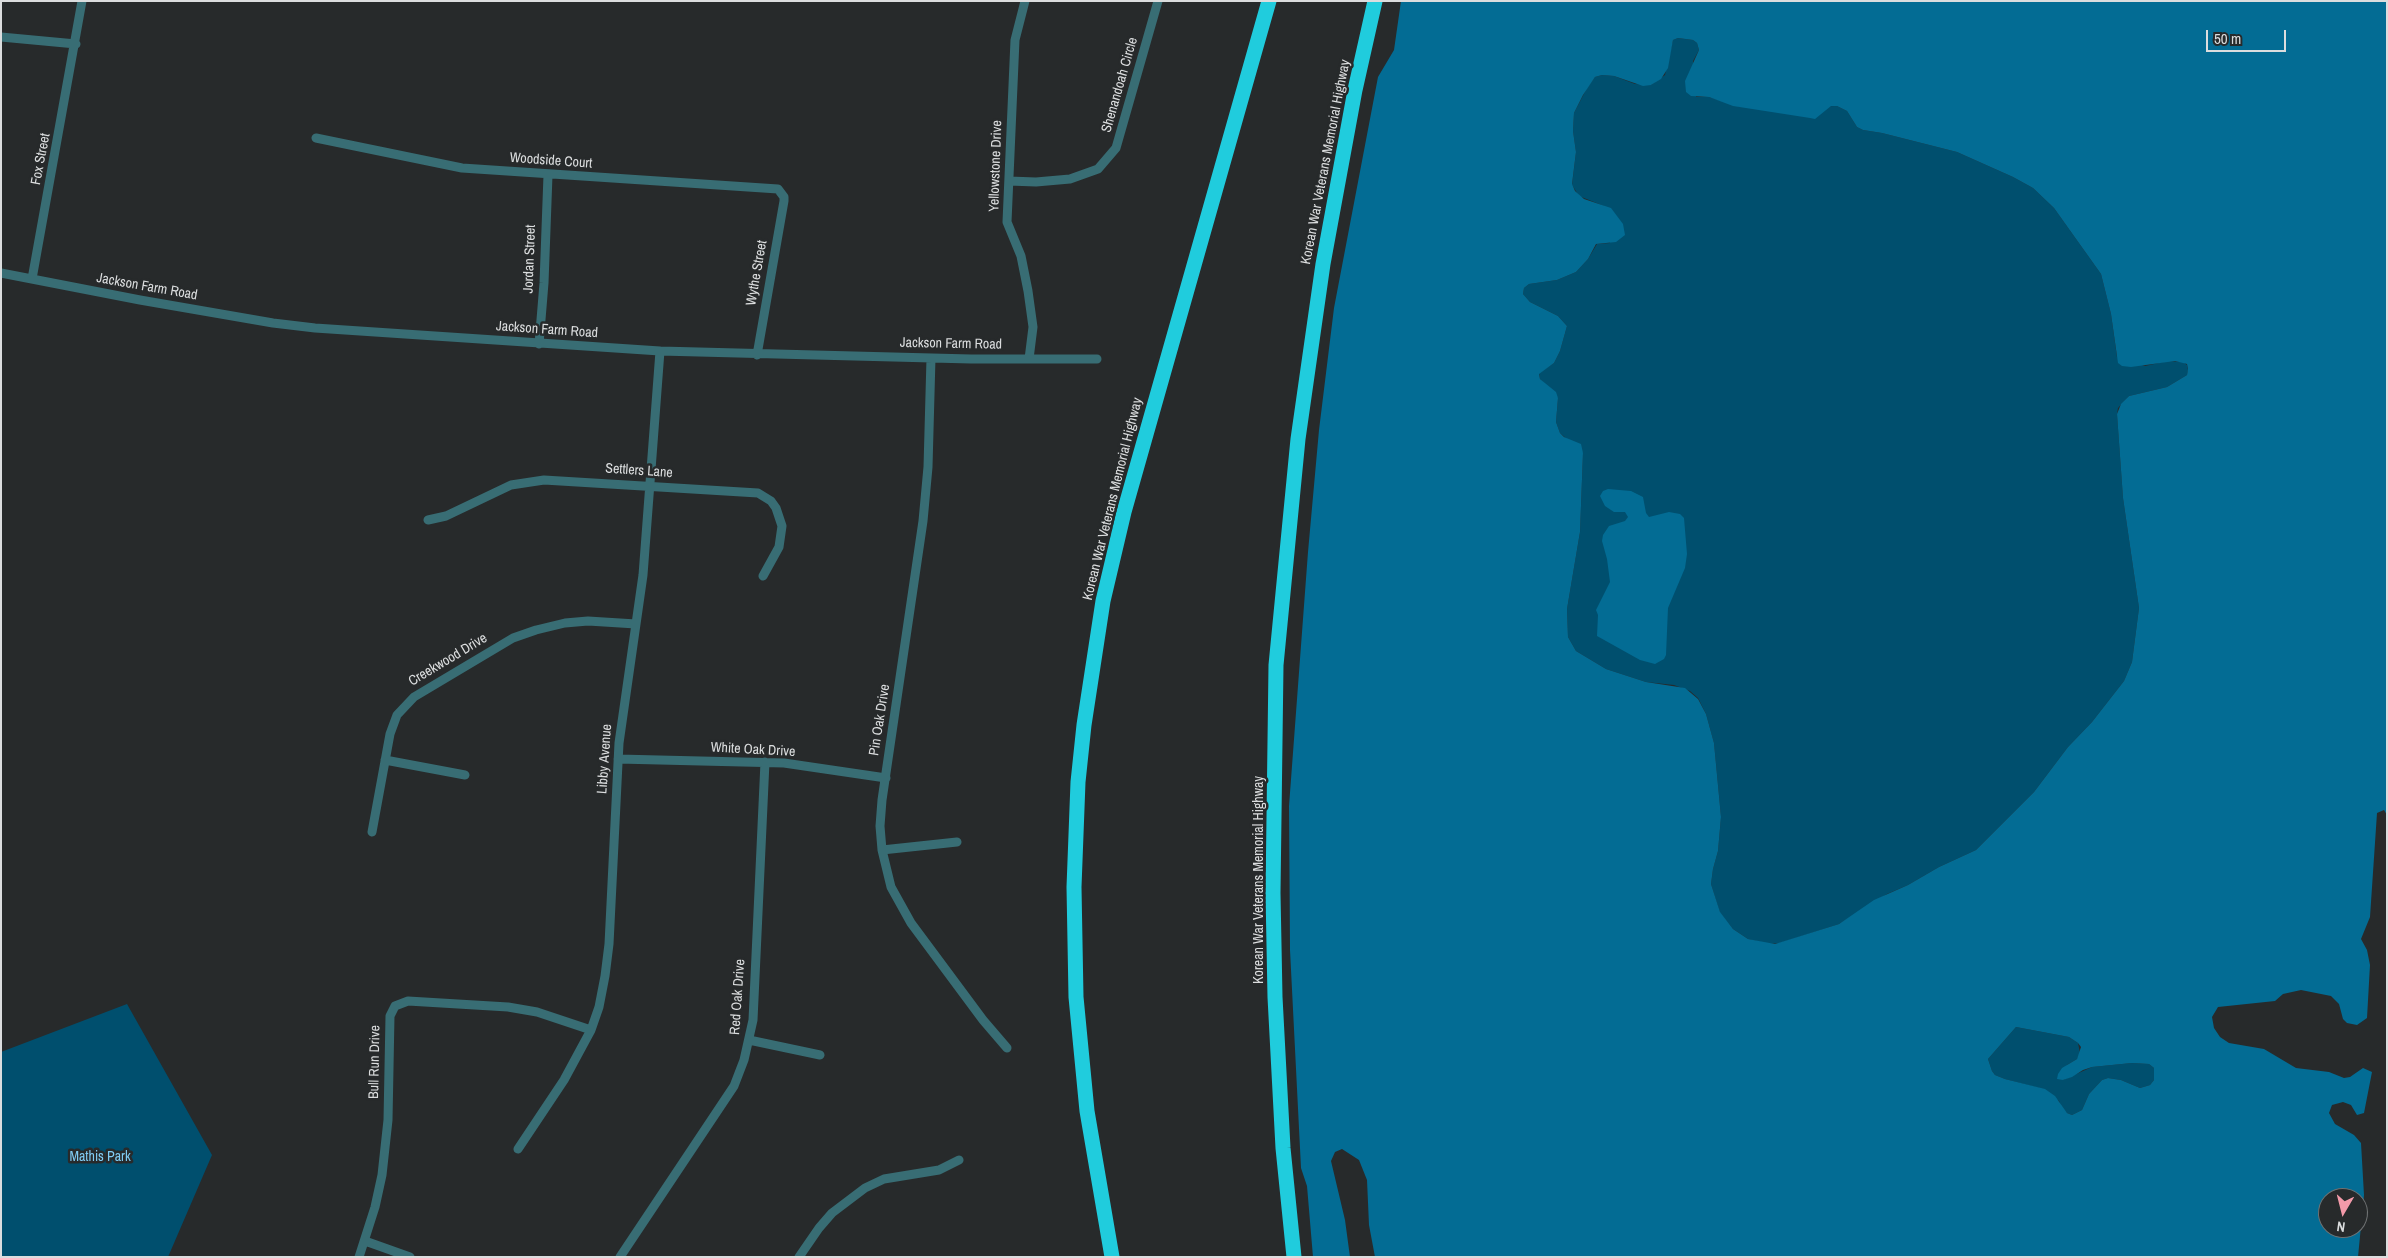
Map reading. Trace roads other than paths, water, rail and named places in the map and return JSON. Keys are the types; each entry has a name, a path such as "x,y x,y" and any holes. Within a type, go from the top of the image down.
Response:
{"highway":[{"name":"Korean War Veterans Memorial Highway","path":"1112,1257 1087,1111 1076,997 1074,887 1078,782 1084,725 1103,601 1124,512 1270,1"},
{"name":"Korean War Veterans Memorial Highway","path":"1294,1257 1284,1148 1275,997 1273,893 1276,665 1298,439 1323,264 1353,100 1375,1"}],"street":[{"name":"Fox Street","path":"32,279 76,44 82,1"},
{"name":"Yellowstone Drive","path":"1025,1 1015,40 1007,222 1021,256 1033,327 1029,359"},
{"name":"Shenandoah Circle","path":"1008,181 1036,182 1070,178 1098,169 1116,148 1158,1"},
{"path":"1,37 76,44"},
{"name":"Woodside Court","path":"316,138 443,166 548,175 774,188 781,192 784,197"},
{"name":"Jordan Street","path":"538,344 544,283 548,175"},
{"name":"Wythe Street","path":"756,355 784,197"},
{"name":"Jackson Farm Road","path":"1,273 273,323 538,344 756,355 1097,359"},
{"name":"Libby Avenue","path":"518,1149 564,1080 591,1030 599,1007 609,944 618,758 623,710 644,575 652,486 660,351"},
{"name":"Pin Oak Drive","path":"931,358 928,467 923,521 880,826 882,850 892,887 911,923 983,1020 1007,1048"},
{"name":"Settlers Lane","path":"428,520 446,516 504,488 526,482 553,480 758,493 771,501 780,515 782,537 772,562 763,576"},
{"name":"Creekwood Drive","path":"372,832 394,720 404,706 414,697 513,638 565,623 588,621 636,624"},
{"name":"White Oak Drive","path":"618,758 765,762 886,778"},
{"path":"385,760 465,775"},
{"name":"Red Oak Drive","path":"620,1257 734,1086 749,1040 752,1020 765,762"},
{"path":"882,850 957,842"},
{"name":"Bull Run Drive","path":"359,1257 375,1207 385,1151 390,1016 395,1006 408,1001 508,1007 537,1012 591,1030"},
{"path":"749,1040 820,1055"},
{"path":"799,1257 832,1213 865,1188 884,1179 940,1170 959,1160"},
{"path":"365,1241 410,1257"}],"park label":[{"name":"Mathis Park","path":"100,1157"}]}
